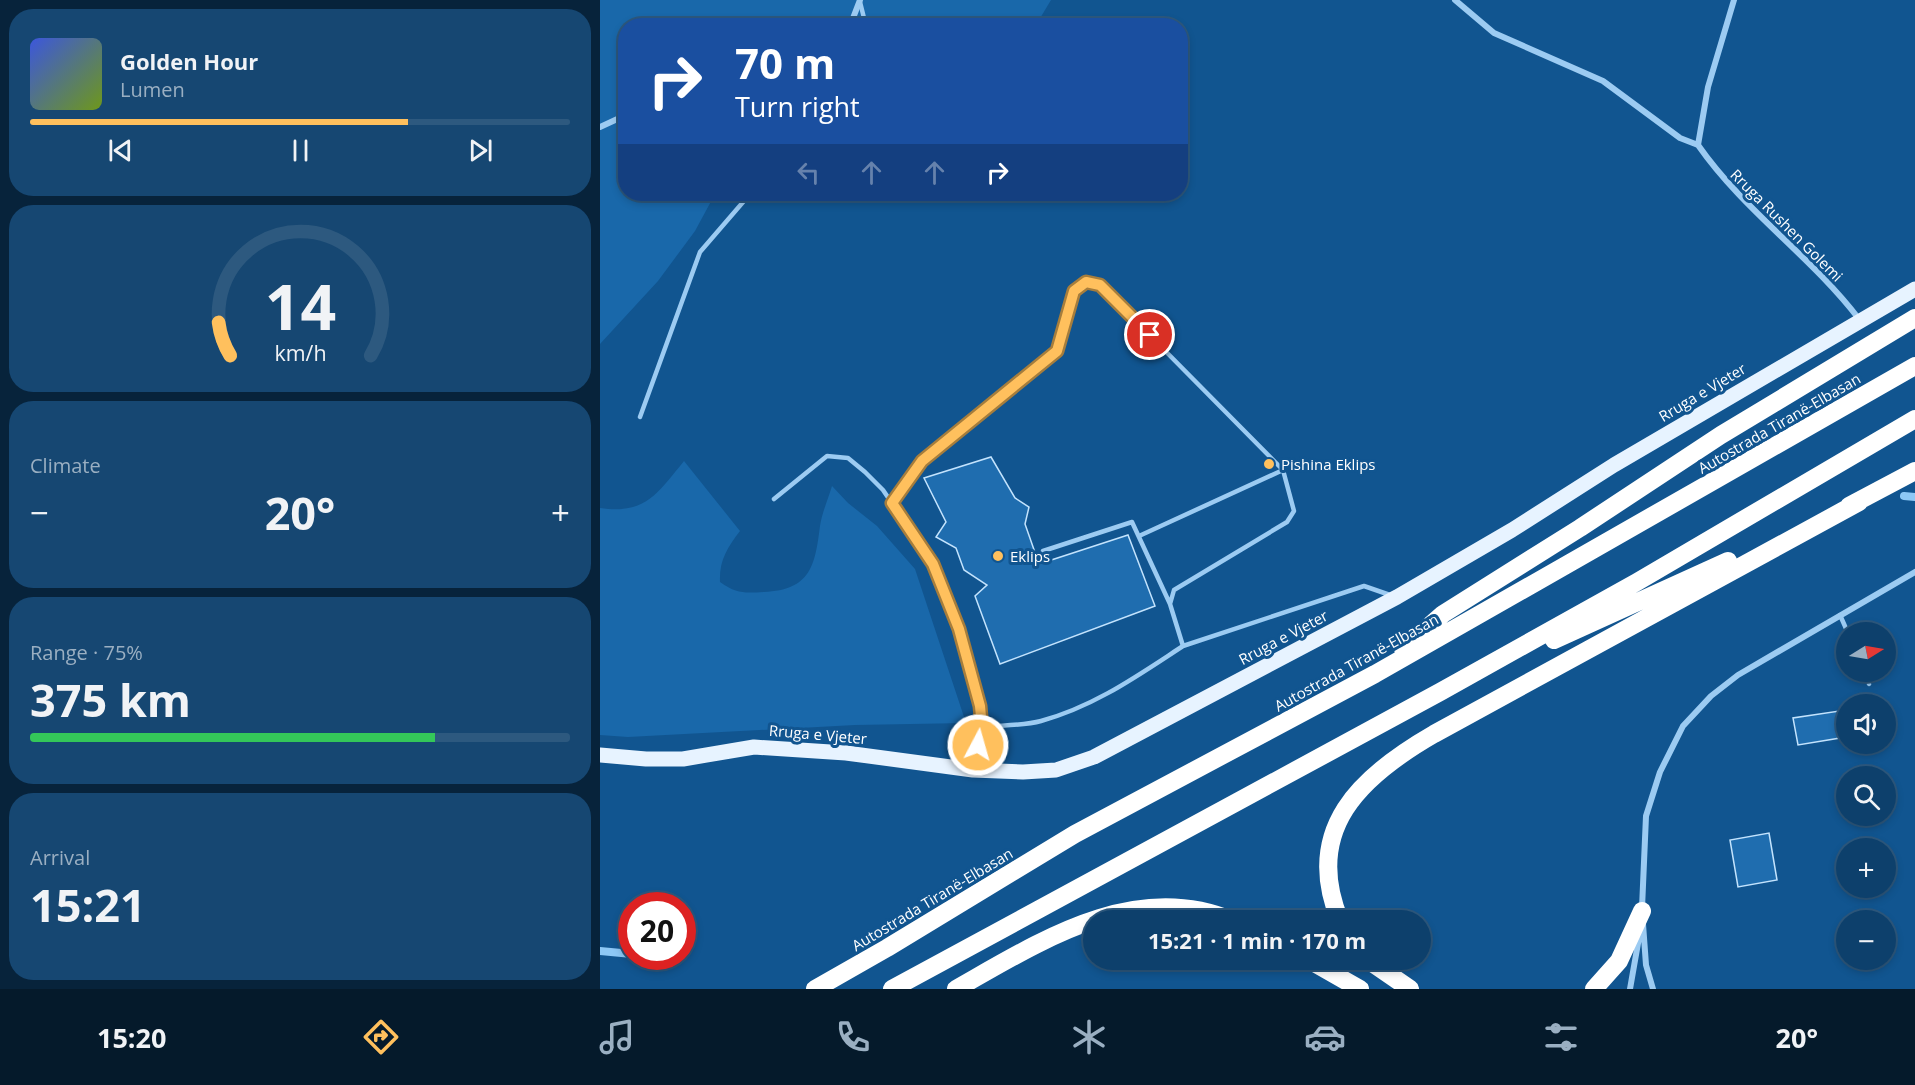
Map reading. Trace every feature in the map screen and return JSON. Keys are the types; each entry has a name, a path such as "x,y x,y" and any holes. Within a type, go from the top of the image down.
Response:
{"highway":[{"path":"1375,674 1443,614 1580,528 1721,435 1915,318"},
{"name":"Autostrada Tiranë-Elbasan","path":"815,989 1075,834 1375,674 1915,366"},
{"path":"892,989 1440,692 1637,582 1915,419"},
{"path":"1337,910 1330,886 1329,850 1333,836 1343,812 1361,786 1381,767 1434,734 1915,471"},
{"path":"1440,692 1859,502"},
{"path":"1135,910 1160,905 1191,907 1200,910"},
{"path":"1594,989 1619,961 1642,911"},
{"path":"956,989 1051,939 1083,925"},
{"path":"1327,970 1360,989"},
{"path":"1382,970 1410,989"}],"main road":[{"name":"Rruga e Vjeter","path":"600,755 683,759 765,748 846,753 973,770 1023,772 1056,770 1094,757 1397,597 1860,320 1915,290"}],"street":[{"name":"Rruga Rushen Golemi","path":"1455,0 1494,33 1603,81 1680,138 1698,145 1735,194 1843,298 1860,320"},
{"path":"1698,145 1708,87 1734,0"},
{"path":"853,18 860,1"},
{"path":"600,127 618,119"},
{"path":"1630,989 1642,911 1646,816 1660,772 1683,726 1711,696 1738,675 1915,572"},
{"path":"1642,911 1646,964 1653,989"}],"lane":[{"path":"860,1 864,18"},
{"path":"640,417 700,252 744,201"},
{"path":"892,503 922,461 1057,351 1074,291 1086,282 1100,285 1283,470 1294,511 1287,522 1174,590 1170,604"},
{"path":"774,499 827,456 848,458 865,472 892,503 933,564 945,590 971,667 982,728 973,770"},
{"path":"1138,536 1283,470"},
{"path":"1043,551 1132,522 1170,604 1183,646"},
{"path":"982,728 1039,721 1085,706 1127,684 1183,646 1364,586 1397,597"},
{"path":"1840,615 1843,622"}],"shaded area":[{"path":"600,0 1051,0 1040,18 618,18 618,201 711,201 695,231 658,281 600,344"},
{"path":"684,461 740,531 725,555 720,574 720,582 736,591 751,593 780,590 801,581 808,573 816,552 822,516 832,486 848,503 877,526 915,569 966,723 855,725 628,737 600,735 600,508 628,508 639,505 658,492"}],"building":[{"name":"Eklips","path":"991,457 1015,498 1029,507 1025,524 1039,564 1128,535 1155,606 1000,664 975,596 987,585 964,570 956,548 936,537 946,522 924,478"},
{"path":"1836,712 1836,739 1798,745 1793,718"},
{"path":"1769,833 1777,880 1738,887 1730,840"}],"waterway":[{"path":"1904,496 1915,497"},
{"path":"600,951 618,953"}],"place":[{"name":"Pishina Eklips","path":"1269,464"},
{"name":"Eklips","path":"998,556"}],"route":[{"path":"978,745 982,728 980,706 959,629 933,564 892,503 922,461 949,442 1057,351 1074,291 1086,282 1100,285 1150,335"}]}
